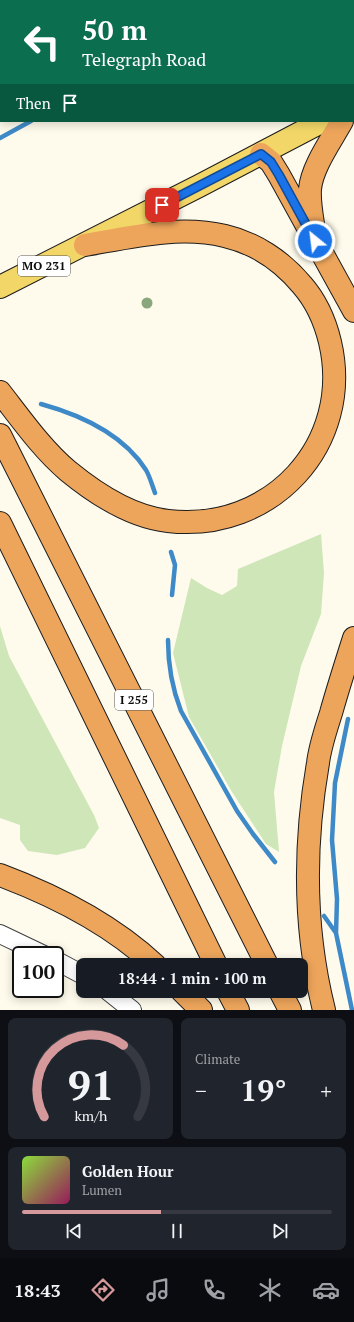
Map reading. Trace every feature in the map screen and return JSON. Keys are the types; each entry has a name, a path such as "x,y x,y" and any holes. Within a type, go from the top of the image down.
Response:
{"highway":[{"path":"315,241 310,198 312,177 317,165 341,122"},
{"path":"261,154 271,162 279,175 354,311"},
{"path":"0,392 31,432 67,470 96,492 115,503 130,510 166,521 202,522 218,520 252,508 267,500 294,478 318,446 326,429 331,412 335,373 333,353 327,330 309,293 293,275 276,260 243,241 208,233 177,232 85,245"},
{"name":"I 255","path":"0,435 263,958"},
{"path":"0,523 213,958"},
{"path":"324,1010 314,961 310,921 308,881 309,839 318,762 329,719 354,638"},
{"path":"0,875 51,896 94,919 146,958"},
{"path":"189,998 201,1010"},
{"path":"232,998 238,1010"},
{"path":"284,998 290,1010"}],"main road":[{"name":"MO 231","path":"1,287 85,245 320,122"}],"street":[{"path":"0,934 25,946"},
{"path":"64,965 76,971"},
{"path":"117,998 132,1010"}],"green space":[{"path":"321,534 324,573 321,614 301,666 282,746 274,792 279,852 266,844 232,792 189,717 173,653 191,578 222,595 237,586 238,569"},
{"path":"0,626 9,656 94,815 99,828 85,848 57,855 28,851 20,840 20,825 0,818"}],"waterway":[{"path":"0,138 29,122"},
{"path":"41,404 86,420 113,436 126,446 137,457 146,470 155,493"},
{"path":"171,552 175,565 172,595"},
{"path":"168,640 171,676 181,711 237,811 275,862"},
{"path":"336,933 337,899 332,840 335,783 348,719"},
{"path":"324,916 336,933 352,1010"}],"route":[{"path":"162,205 261,154 271,162 315,241"}]}
